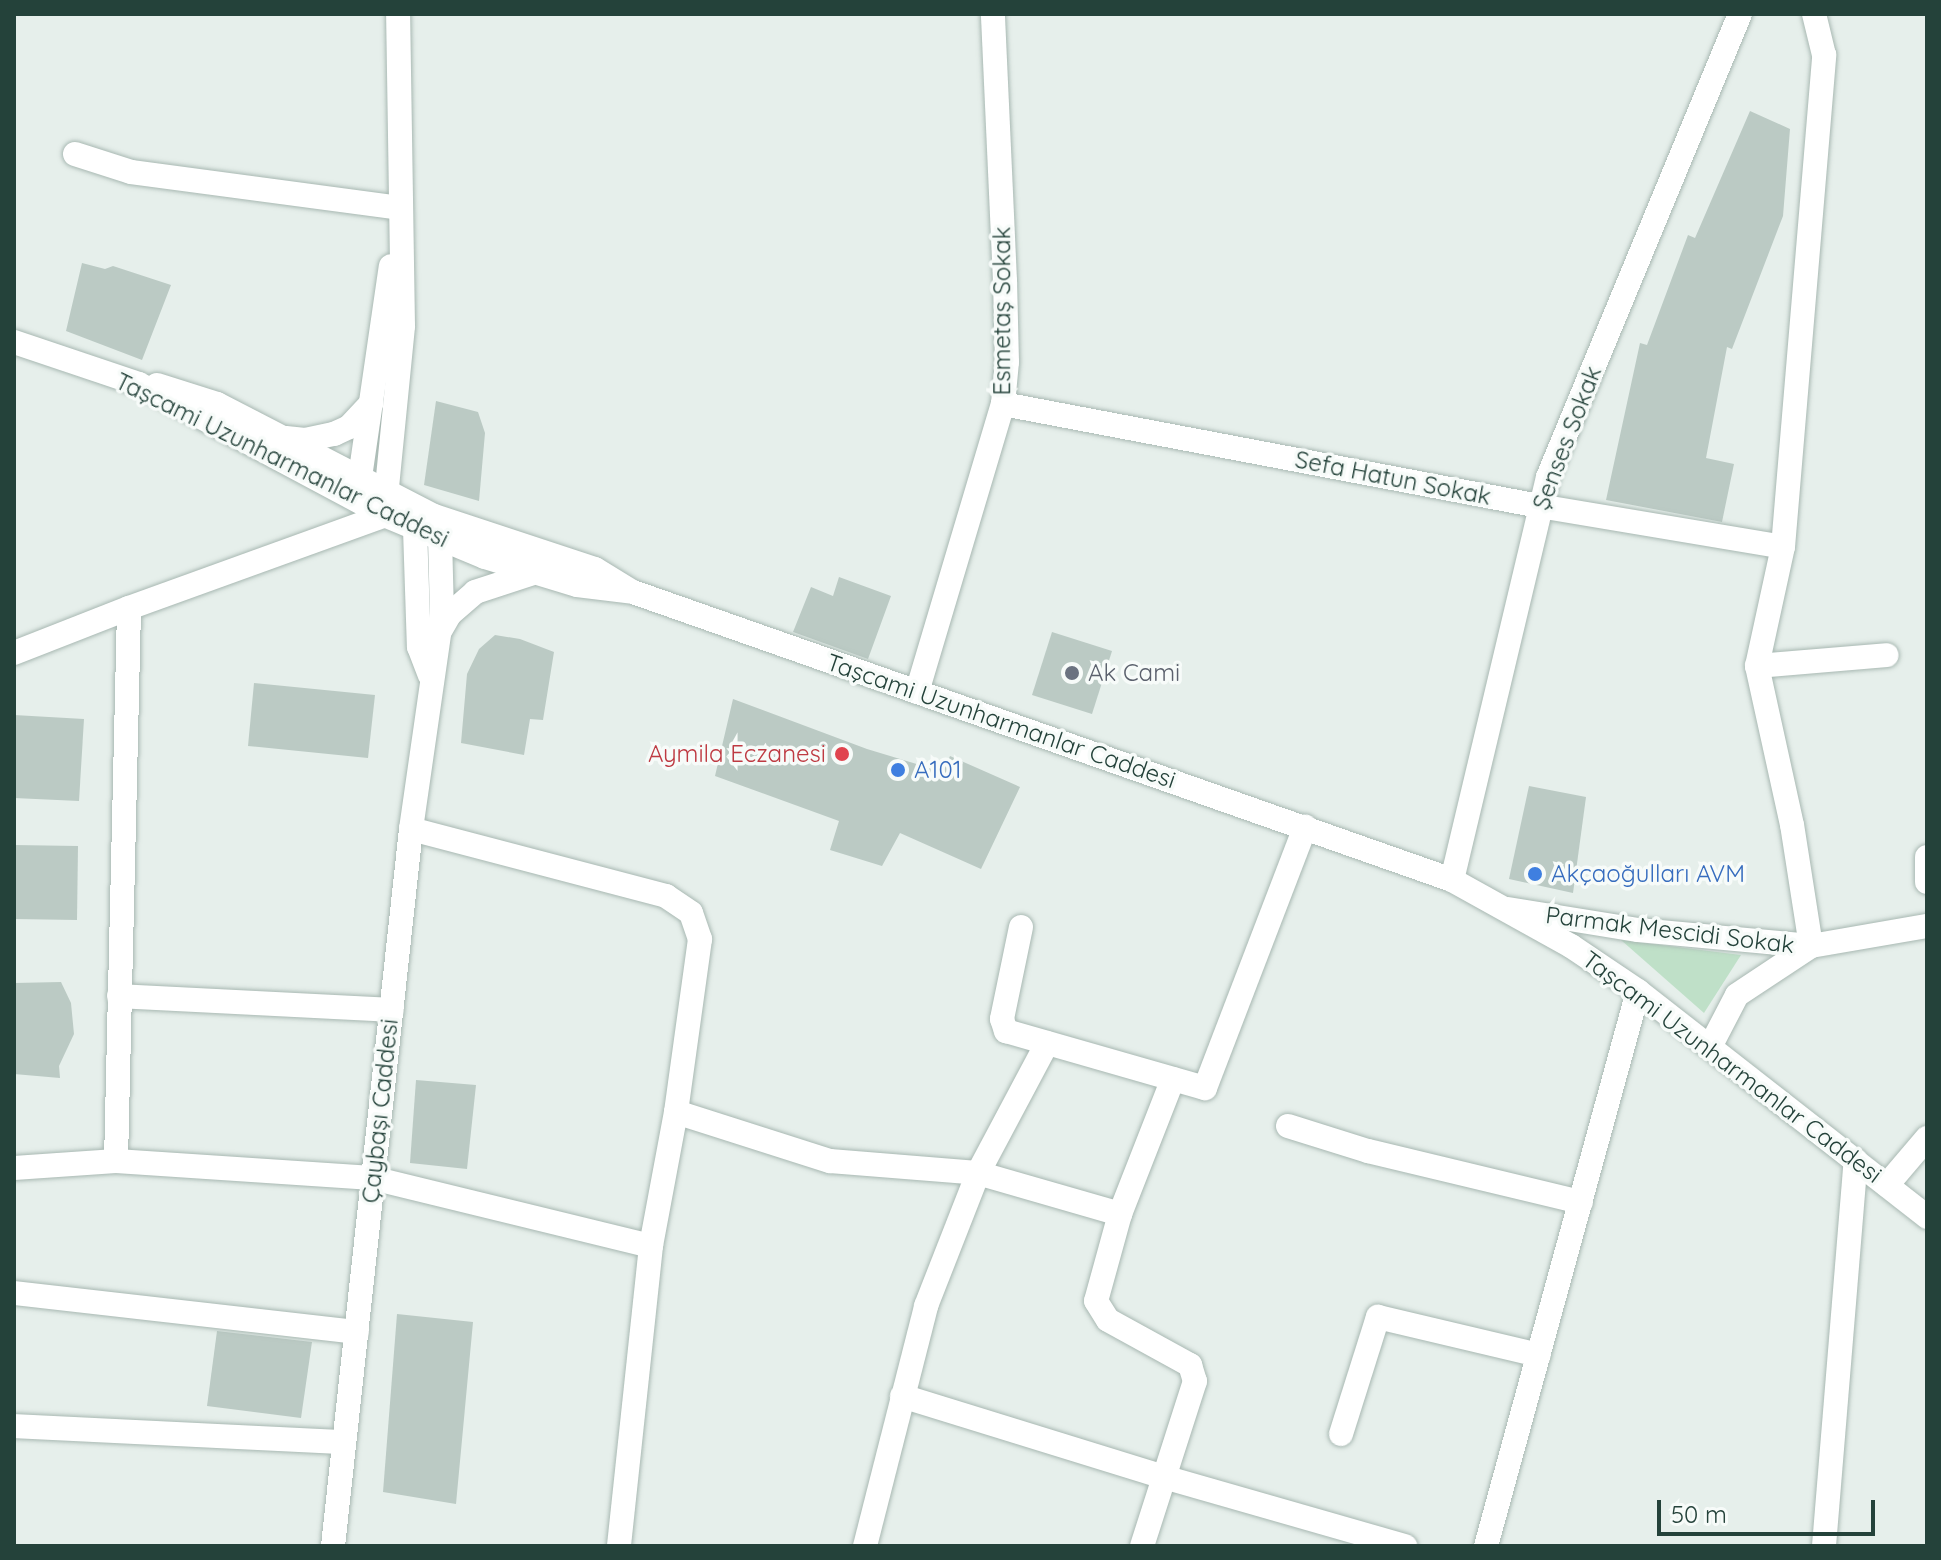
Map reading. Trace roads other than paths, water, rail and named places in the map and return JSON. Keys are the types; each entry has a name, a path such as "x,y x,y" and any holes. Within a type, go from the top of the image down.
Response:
{"street":[{"path":"385,504 403,326 398,14"},
{"name":"Esmetaş Sokak","path":"917,692 1003,404 1005,295 993,14"},
{"name":"Şenses Sokak","path":"1452,880 1539,506 1560,448 1740,14"},
{"path":"1711,1045 1737,995 1811,946 1792,825 1757,666 1783,547 1824,55 1814,14"},
{"path":"75,154 131,172 400,208"},
{"path":"358,490 400,208"},
{"name":"Taşcami Uzunharmanlar Caddesi","path":"14,342 139,384 358,490"},
{"path":"139,384 166,386 201,398 282,437 358,490 414,517 595,569 633,592"},
{"path":"282,437 305,440 334,434 349,427 371,403"},
{"name":"Sefa Hatun Sokak","path":"1003,404 1539,506 1783,547"},
{"path":"14,653 385,504"},
{"name":"Taşcami Uzunharmanlar Caddesi","path":"414,517 440,540 533,573 597,589 633,592 1452,880 1508,909 1638,991 1711,1045 1927,1217"},
{"name":"Çaybaşı Caddesi","path":"414,517 419,647 430,675"},
{"name":"Çaybaşı Caddesi","path":"333,1546 411,829 430,675 439,633 443,593 440,540"},
{"path":"439,633 450,614 475,592 533,573"},
{"path":"116,1161 129,608"},
{"path":"1757,666 1887,655"},
{"path":"1021,927 1002,1019 1006,1031 1205,1088 1305,827"},
{"path":"411,829 666,896 691,913 700,939 676,1112 651,1246 619,1546"},
{"path":"1927,857 1927,882"},
{"name":"Parmak Mescidi Sokak","path":"1508,909 1638,930 1811,946 1927,926"},
{"path":"1486,1546 1638,991"},
{"path":"119,996 392,1010"},
{"path":"865,1546 926,1306 978,1173 1047,1043"},
{"path":"1142,1546 1195,1381 1190,1365 1108,1320 1096,1301 1120,1214 1173,1079"},
{"path":"676,1112 830,1161 978,1173 1120,1214"},
{"path":"1288,1126 1368,1151 1581,1202"},
{"path":"1887,1185 1927,1138"},
{"path":"1824,1546 1856,1160"},
{"path":"14,1168 116,1161 372,1178 651,1246"},
{"path":"14,1293 357,1332"},
{"path":"1341,1434 1378,1317 1539,1355"},
{"path":"902,1396 1164,1477 1405,1546"},
{"path":"14,1426 344,1442"}],"place":[{"name":"Ak Cami","path":"1072,673"},
{"name":"Aymila Eczanesi","path":"842,754"},
{"name":"A101","path":"898,770"},
{"name":"Akçaoğulları AVM","path":"1535,874"}]}
